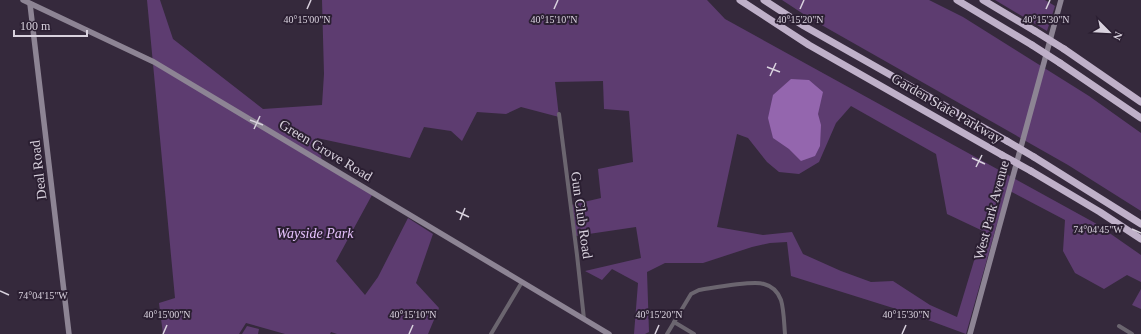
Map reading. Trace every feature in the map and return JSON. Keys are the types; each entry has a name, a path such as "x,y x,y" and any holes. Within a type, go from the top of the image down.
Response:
{"highway":[{"name":"Garden State Parkway","path":"740,0 809,45 1030,171 1100,212 1141,239"},
{"path":"743,0 750,6"},
{"name":"Garden State Parkway","path":"764,0 804,26 1034,157 1141,224"},
{"path":"957,0 1032,45 1141,118"},
{"path":"983,0 1064,49 1141,102"}],"street":[{"name":"Green Grove Road","path":"23,0 154,62 609,334"},
{"name":"West Park Avenue","path":"970,334 1061,0"},
{"name":"Deal Road","path":"30,4 69,334"},
{"name":"Gun Club Road","path":"559,114 584,318"},
{"path":"491,334 522,282"},
{"path":"667,334 691,294 695,291 758,283 769,286 774,290 781,301 785,334"},
{"path":"674,322 694,334"},
{"path":"1119,326 1132,334"}],"green space":[{"name":"Wayside Park","path":"147,0 160,0 173,39 263,109 322,105 324,74 322,0 707,0 725,19 1095,223 1141,255 1141,282 1127,275 1104,289 1075,273 1063,251 1065,220 1008,190 966,334 909,313 791,276 787,242 770,243 752,247 703,263 665,263 647,272 649,332 645,334 634,334 638,283 612,269 602,280 585,271 641,258 636,227 575,236 571,205 601,198 598,169 633,162 629,111 604,109 603,81 555,82 559,117 521,107 506,114 477,112 462,141 451,131 424,127 410,158 317,138 322,161 372,195 336,261 365,295 378,277 408,218 433,234 416,283 439,308 428,334 337,334 331,332 330,334 285,334 246,323 239,334 163,334 159,303 175,298","holes":["851,106 936,154 947,214 983,231 957,317 930,305 893,281 871,282 841,271 803,254 792,232 763,235 717,227 737,134 748,138 767,162 779,172 799,174 819,162 836,123"]},
{"path":"782,0 929,0 963,17 1089,96 1141,133 1141,211 1068,165 811,19"},
{"path":"995,0 1045,0 1055,6 1047,31"},
{"path":"1141,289 1141,309 1132,305"},
{"path":"247,326 259,329 258,334 242,334"}],"shaded area":[{"path":"791,79 809,80 823,92 818,114 821,125 820,146 815,156 801,161 789,149 773,138 768,118 773,95"}]}
